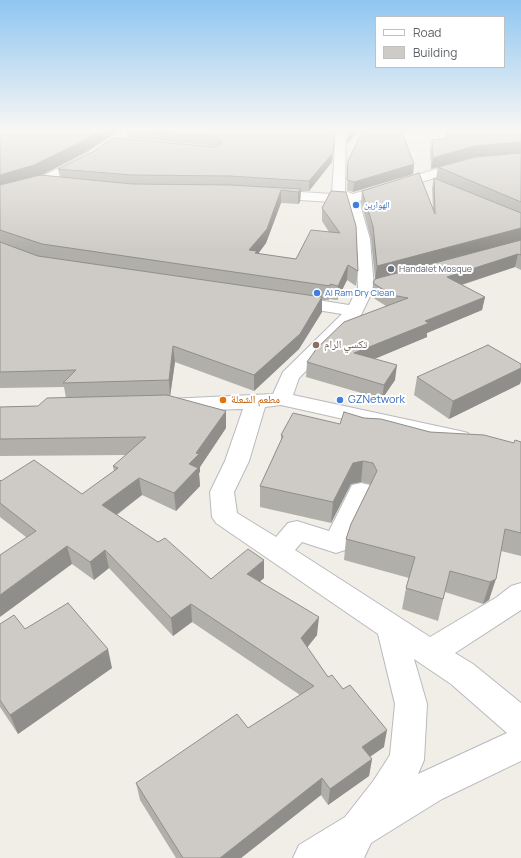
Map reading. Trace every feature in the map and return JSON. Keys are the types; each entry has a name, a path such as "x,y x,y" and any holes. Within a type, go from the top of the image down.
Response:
{"street":[{"path":"0,194 42,182 63,170"},
{"path":"339,170 338,193 352,199"},
{"path":"261,194 352,199 449,170"},
{"path":"423,179 437,185"},
{"path":"42,182 62,185"},
{"path":"352,199 374,286 355,311 268,400 222,492 225,517 462,674 521,724"},
{"path":"277,299 355,311"},
{"path":"146,406 268,400 482,443"},
{"path":"278,553 297,530 336,543 361,491"},
{"path":"429,653 507,605 521,594"},
{"path":"352,844 387,793 407,760 411,704 391,628"},
{"path":"312,858 352,844 430,787 521,744"}],"building":[{"path":"0,170 17,170 0,175"},
{"path":"71,170 318,170 309,181 230,176 132,175"},
{"path":"348,170 394,170 354,182 347,180"},
{"path":"445,170 521,170 521,202"},
{"path":"419,173 435,214 434,178 521,213 521,228 377,266 373,226 362,191"},
{"path":"40,175 132,184 230,185 301,189 298,192 281,190 267,229 249,250 257,251 255,253 296,259 311,230 340,233 322,208 331,191 346,192 356,226 358,271 348,265 338,286 330,284 330,286 42,244 0,230 0,185"},
{"path":"521,240 521,255 518,254 447,277 485,297 425,321 429,323 354,353 397,365 384,385 307,362 317,348 344,322 408,298 392,295 373,283 375,279"},
{"path":"0,242 38,256 322,297 300,334 254,375 173,346 169,380 63,383 76,370 0,372"},
{"path":"488,345 521,364 521,368 453,401 417,377"},
{"path":"167,395 226,411 196,453 199,454 189,464 198,468 174,493 139,478 102,505 158,542 165,538 211,579 248,549 264,560 247,574 319,617 301,638 328,677 332,675 343,689 350,685 387,730 362,747 372,759 330,789 322,778 220,858 183,858 136,783 237,714 248,728 314,686 191,604 171,618 105,550 90,562 67,546 0,595 0,555 36,531 0,503 0,480 1,481 34,460 82,494 118,468 113,466 146,437 0,439 0,407 38,406 47,398"},
{"path":"344,412 364,418 381,419 430,432 484,435 514,443 515,440 521,442 521,533 505,529 496,579 490,582 450,571 443,599 406,588 415,557 346,539 351,524 377,471 373,463 363,461 353,463 333,502 260,486 283,436 281,435 293,413 340,424"},
{"path":"68,603 108,649 10,715 0,700 0,624 14,615 25,629"}],"place":[{"name":"الهوارين","path":"356,205"},
{"name":"Handalet Mosque","path":"391,269"},
{"name":"Al Ram Dry Clean","path":"317,293"},
{"name":"تكسي الرام","path":"316,345"},
{"name":"مطعم الشعلة","path":"223,400"},
{"name":"GZNetwork","path":"340,400"}]}
